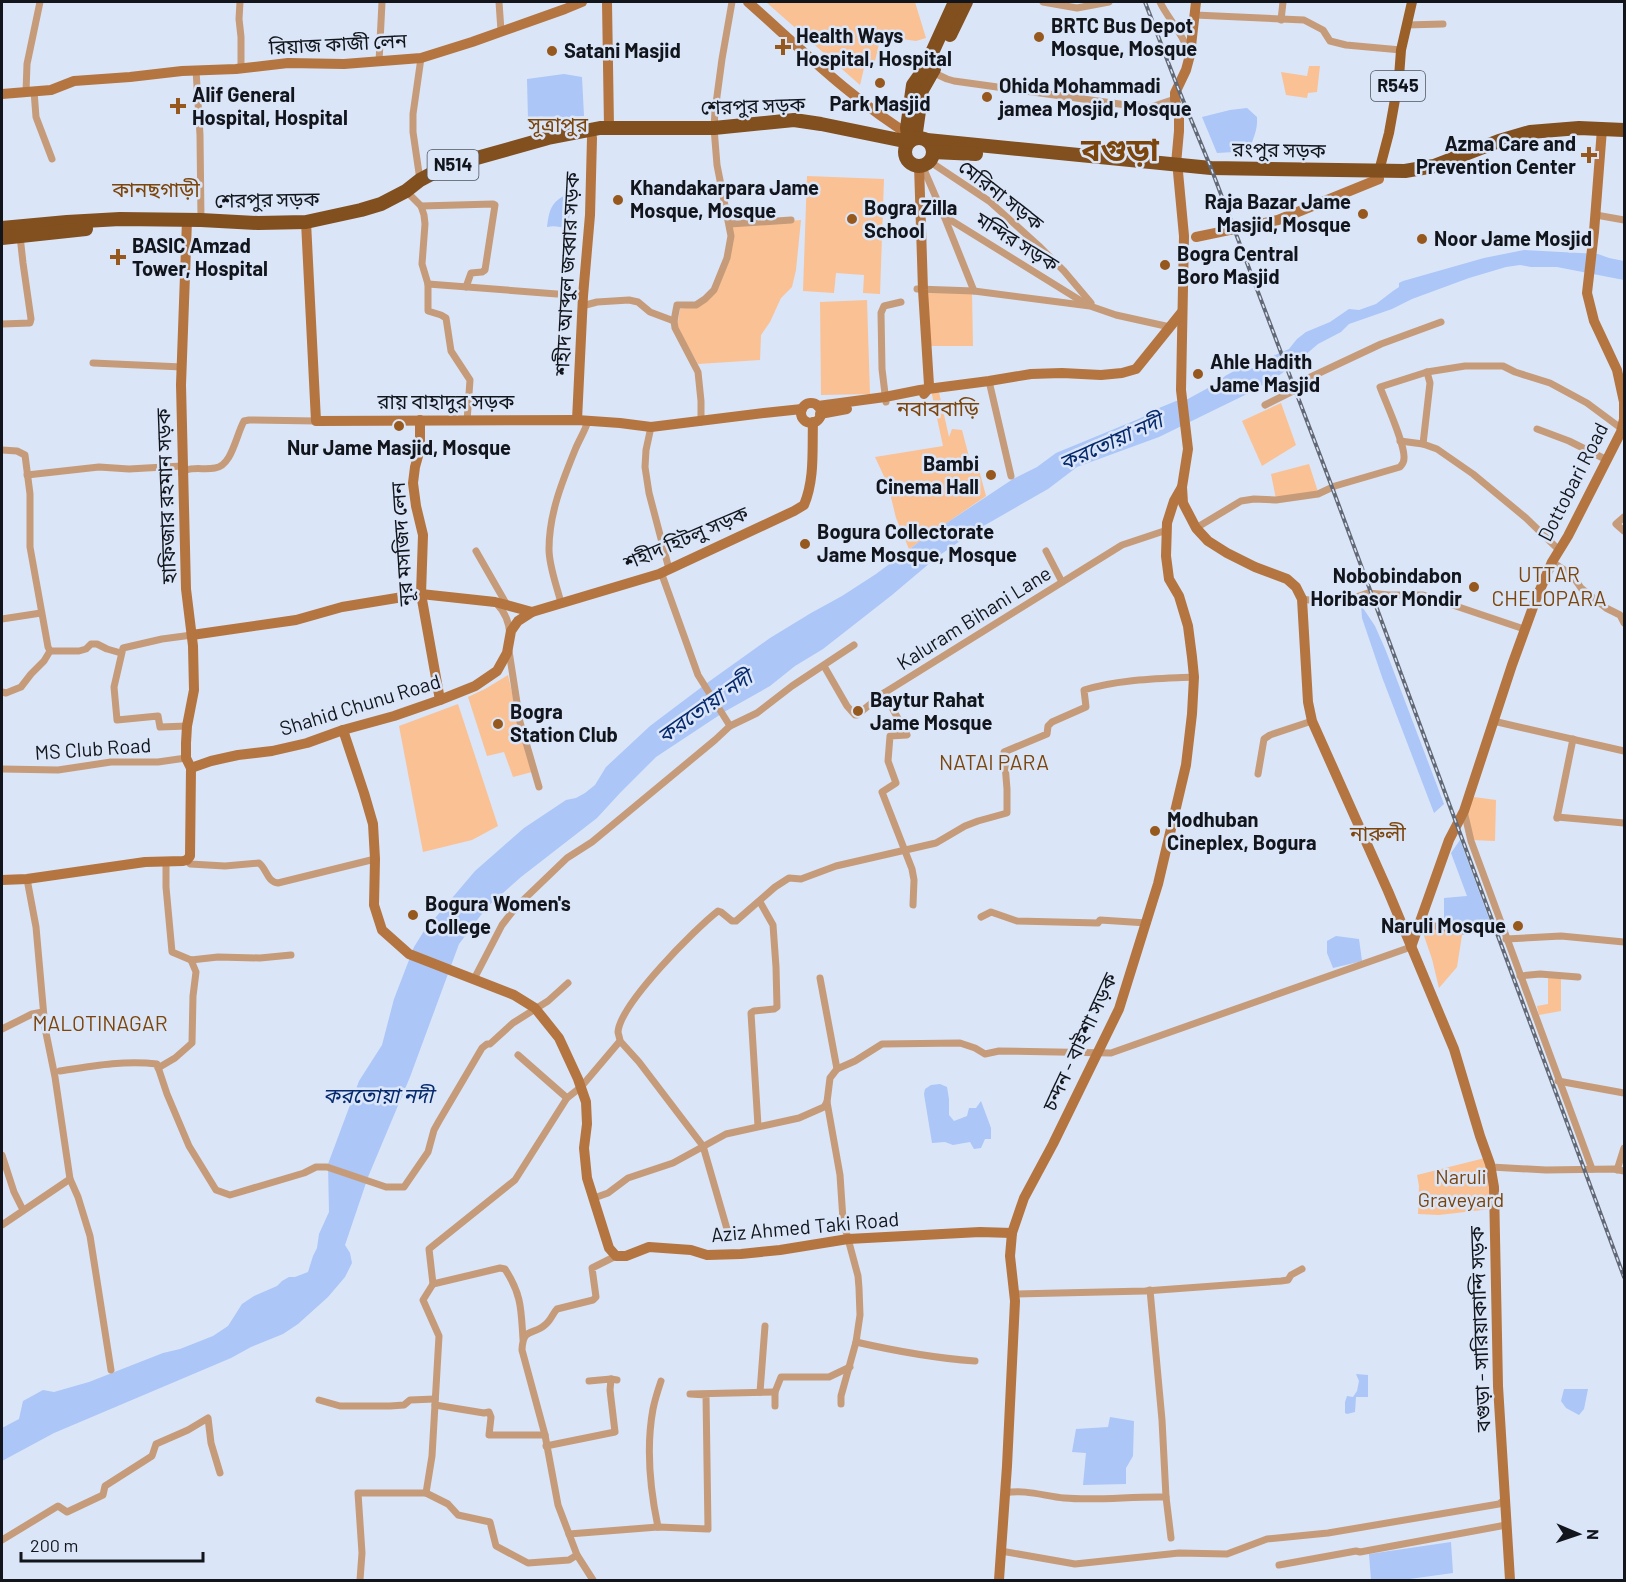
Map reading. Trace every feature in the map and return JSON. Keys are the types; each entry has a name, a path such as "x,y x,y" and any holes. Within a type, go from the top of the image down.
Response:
{"highway":[{"path":"918,151 922,90 932,72 936,54 958,6"},
{"path":"918,151 913,85 936,54"},
{"name":"শেরপুর সড়ক","path":"2,238 192,223 306,226 381,204 413,198 439,178 455,172 609,127 715,131 795,120 877,135 918,151"},
{"name":"শেরপুর সড়ক","path":"413,198 420,180 435,172 548,138 591,134 794,129 918,151"},
{"name":"রংপুর সড়ক","path":"918,151 1177,168 1379,175 1434,166 1499,141 1530,132 1555,129 1602,133 1624,138"},
{"name":"রংপুর সড়ক","path":"1602,133 1624,130"},
{"name":"শেরপুর সড়ক","path":"2,228 141,219 192,223"}],"main road":[{"name":"R545","path":"1379,175 1389,133 1399,77 1401,50 1412,2"}],"street":[{"path":"40,2 27,64 36,117 52,159"},
{"path":"240,2 241,68"},
{"path":"378,62 382,2"},
{"path":"499,2 501,31"},
{"name":"রিয়াজ কাজী লেন","path":"2,94 51,90 74,81 182,71 288,63 344,64 421,58 582,2"},
{"path":"607,2 609,127"},
{"path":"701,422 698,372 675,328 674,321 677,305 696,304 714,290 727,258 731,236 717,165 715,131 719,80 732,2"},
{"path":"748,2 833,78 885,119 918,151 974,291"},
{"path":"1043,2 1077,8 1109,2"},
{"path":"1160,2 1181,34 1190,56"},
{"path":"1196,2 1190,56 1175,93 1179,116 1177,168 1184,230 1181,390 1188,449 1182,487 1183,503 1196,528 1208,541 1227,553 1287,579 1296,587 1302,599 1353,598 1368,593 1423,595 1524,629"},
{"path":"1281,20 1283,2"},
{"path":"1195,15 1304,20 1323,30 1330,41 1346,45 1401,50"},
{"path":"1406,25 1443,24"},
{"path":"420,180 412,132 421,58"},
{"path":"192,223 200,135 196,70"},
{"path":"932,72 947,80 1148,108 1175,99"},
{"path":"877,135 887,129 885,119"},
{"path":"1602,133 1596,215 1624,220"},
{"name":"শহীদ আব্দুল জব্বার সড়ক","path":"582,420 583,301 590,215 591,134"},
{"path":"918,151 920,290 929,385 924,389"},
{"name":"মেরিনা সড়ক","path":"918,151 989,201 1039,246 1064,271 1088,301 1099,309"},
{"path":"1184,230 1196,237 1278,220 1379,175"},
{"path":"466,287 471,273 485,270 495,205 413,198 425,224 422,264 428,284 429,311 446,318 451,351 470,380 467,420"},
{"name":"Dottobari Road","path":"1411,947 1449,840 1461,816 1524,629 1552,562 1607,460 1624,421 1624,402 1617,370 1594,321 1587,293 1596,215"},
{"name":"মন্দির সড়ক","path":"944,216 1090,306"},
{"path":"730,224 791,220"},
{"name":"হাফিজার রহমান সড়ক","path":"187,860 191,852 187,726 194,690 192,635 186,589 182,470 182,367 192,223"},
{"path":"27,475 99,466 182,470 217,468 229,458 244,422 249,420 316,421 306,226"},
{"path":"2,324 25,324 30,323 31,319 20,236"},
{"path":"1184,256 1196,237"},
{"path":"428,284 583,301 629,300 638,302 650,312 674,321"},
{"path":"920,290 974,291 1090,306 1116,315 1170,327"},
{"path":"886,400 882,369 881,313 884,306 901,302"},
{"name":"রায় বাহাদুর সড়ক","path":"316,421 582,420 651,427 802,409 804,405 810,403 817,414 920,395 925,393 924,389 1031,374 1122,373 1136,369 1182,312"},
{"path":"1300,382 1380,344 1441,321"},
{"path":"93,363 182,367"},
{"path":"1196,528 1241,501 1276,500 1318,494 1335,486 1400,466 1404,462 1401,441 1380,387 1427,372 1464,366 1503,366 1550,383 1624,421"},
{"path":"1423,444 1430,383 1427,372"},
{"path":"989,381 1011,476"},
{"path":"1266,405 1293,391"},
{"path":"802,409 802,418 807,422 817,414"},
{"name":"শহীদ হিটলু সড়ক","path":"509,641 511,631 518,621 532,612 665,571 804,505 812,474 817,414"},
{"name":"নূর মসজিদ লেন","path":"420,420 420,449 413,483 423,535 421,594 440,700"},
{"path":"561,603 549,550 551,528 555,503 582,420"},
{"path":"651,427 645,467 665,571 698,675 730,726"},
{"path":"1537,429 1569,441 1607,460"},
{"path":"1401,441 1423,444 1437,449 1473,474 1526,518 1559,550"},
{"path":"2,450 17,451 25,455 30,494 30,548 50,651"},
{"name":"চন্দন - বাইশা সড়ক","path":"999,1581 1014,1294 1012,1233 1024,1198 1119,1009 1158,884 1186,765 1194,677 1188,626 1179,596 1170,579 1166,556 1167,523 1174,501 1182,487"},
{"path":"1624,516 1616,524 1624,531"},
{"name":"Kaluram Bihani Lane","path":"824,666 847,706 855,715 859,714 884,693 1122,545 1167,530"},
{"path":"476,551 507,605"},
{"path":"1046,551 1062,582"},
{"path":"1552,562 1572,575 1581,588 1606,608 1620,615 1624,623"},
{"path":"187,726 160,727 158,716 117,720 114,687 123,648 192,635 296,620 342,608 421,594 495,602 532,612"},
{"name":"বগুড়া - সারিয়াকান্দি সড়ক","path":"1302,599 1308,702 1312,721 1383,880 1454,1049 1491,1167 1494,1187 1498,1386 1510,1581"},
{"path":"495,602 504,612 509,626 520,723 539,787"},
{"path":"2,619 41,613"},
{"name":"Shahid Chunu Road","path":"189,763 272,751 394,716 440,700 475,686 497,671 507,653 509,641"},
{"path":"50,651 79,651 91,644 97,644 121,653"},
{"path":"474,979 502,925 516,907 567,858 592,842 730,726 757,713 792,686 854,645"},
{"path":"2,692 6,693 21,687 50,651"},
{"path":"727,1229 703,1146 639,1062 620,1041 618,1032 621,1023 630,1006 652,977 701,924 718,911 732,921 736,921 775,887 789,878 801,879 837,866 936,843 972,823 1007,813 1004,752 1047,734 1048,726 1052,722 1086,707 1084,690 1115,683 1194,677"},
{"path":"884,693 907,735 890,736 888,761 896,783 882,792 912,869 913,905"},
{"path":"1258,774 1264,739 1312,721"},
{"path":"1493,721 1624,751"},
{"path":"343,730 373,825 374,905 382,930 409,954 514,995 535,1008 559,1038 586,1102 584,1148 587,1178 609,1248 616,1256 592,1268 596,1297 593,1300 557,1309 546,1325 526,1334 523,1339"},
{"path":"1573,739 1557,818 1624,824"},
{"name":"MS Club Road","path":"2,769 58,770 111,762 189,763"},
{"path":"1461,816 1592,1169"},
{"path":"2,880 27,879 145,862 187,860 190,864 206,865 259,863 270,880 278,883 375,859"},
{"path":"166,862 172,952 191,960 291,955"},
{"path":"27,879 36,927 43,1012 70,1179 90,1236 111,1370"},
{"path":"758,1126 751,1013 777,1007 772,925 760,902"},
{"path":"981,917 991,912 1017,921 1098,923 1100,920 1147,923"},
{"path":"1418,923 1463,931 1502,927"},
{"path":"1506,939 1561,936 1624,942"},
{"path":"594,1198 608,1193 628,1178 673,1163 726,1134 799,1118 824,1107 830,1078 837,1069 882,1044 960,1043 985,1054 999,1051 1111,1053 1411,947"},
{"path":"158,1068 175,1058 192,1043 196,972 191,960"},
{"path":"1520,976 1540,974 1578,977"},
{"path":"820,978 837,1069"},
{"path":"60,1071 141,1062 157,1064 189,1146 216,1190 230,1195 316,1167 327,1167 386,1187 404,1187 428,1152 434,1130 482,1048 490,1044 513,1023 548,1001 568,983"},
{"path":"2,1029 32,1014 43,1012"},
{"path":"426,1493 432,1456 439,1336 423,1300 432,1284 429,1249 515,1180 567,1098 581,1087 620,1041"},
{"path":"518,1055 567,1098"},
{"path":"1558,1081 1624,1093"},
{"path":"826,1102 840,1175 843,1220 859,1288 860,1315 856,1342 841,1396 841,1404"},
{"path":"1491,1167 1621,1170 1624,1148"},
{"path":"2,1155 14,1192 23,1210"},
{"path":"2,1225 70,1179"},
{"name":"Aziz Ahmed Taki Road","path":"616,1256 626,1256 649,1247 691,1250 708,1255 741,1254 780,1251 848,1239 980,1232 1012,1233"},
{"path":"432,1284 500,1268 505,1269 511,1278 520,1301 522,1350 545,1435 558,1505 577,1555 593,1581"},
{"path":"1014,1294 1150,1290 1281,1281 1288,1280 1291,1275 1302,1269"},
{"path":"1150,1290 1171,1538"},
{"path":"760,1392 765,1326"},
{"path":"856,1342 945,1359 975,1361"},
{"path":"775,1406 775,1392 781,1377 829,1377 850,1366"},
{"path":"546,1446 615,1432 610,1390 614,1380 589,1381"},
{"path":"658,1527 653,1503 650,1439 653,1408 661,1381"},
{"path":"569,1534 658,1527 708,1529 706,1395 690,1394 775,1392"},
{"path":"319,1400 340,1406 404,1405 410,1400 435,1402 489,1412 491,1417 489,1435 545,1435"},
{"path":"2,1540 58,1506 67,1512 103,1495 105,1486 152,1456 156,1444 208,1418 211,1443 220,1473"},
{"path":"1005,1493 1015,1491 1065,1498 1105,1499 1166,1497"},
{"path":"360,1581 362,1553 358,1493 426,1493 448,1504 458,1515 489,1522 496,1546 528,1563 569,1560 577,1555"},
{"path":"1001,1551 1074,1564 1179,1553 1227,1554 1267,1539 1328,1533 1498,1504 1504,1500"},
{"path":"1279,1565 1506,1525"}],"green space":[{"path":"766,2 915,2 926,38 916,41 881,36 874,65 865,64 860,85"},
{"path":"1309,66 1320,66 1317,92 1308,93 1307,98 1286,95 1281,72 1307,76"},
{"path":"807,176 884,179 880,294 863,293 864,275 836,273 834,293 803,291"},
{"path":"801,220 792,287 781,298 761,335 760,360 698,364 677,327 680,309 700,306 716,284 727,254 729,226"},
{"path":"972,292 973,346 927,346 926,293"},
{"path":"867,300 870,394 821,395 820,302"},
{"path":"938,388 949,437 952,429 962,430 973,472 979,470 986,496 909,549 896,518 888,485 875,457 943,446 931,390"},
{"path":"1281,403 1296,445 1262,466 1242,421"},
{"path":"1309,464 1318,492 1276,499 1271,474"},
{"name":"Bogra Station Club","path":"508,675 532,772 513,777 504,752 487,756 468,697"},
{"path":"458,704 498,826 472,840 423,852 399,726"},
{"path":"1474,797 1496,800 1495,841 1471,840 1464,811"},
{"path":"1426,926 1462,935 1457,967 1439,988 1422,930"},
{"path":"1548,977 1561,979 1561,1011 1539,1015 1537,1006 1548,1004"},
{"name":"Naruli Graveyard","path":"1485,1158 1491,1209 1439,1215 1418,1214 1417,1175"}],"water":[{"path":"564,74 582,77 584,116 528,120 527,79"},
{"path":"1247,108 1257,117 1257,127 1250,151 1217,153 1202,117"},
{"path":"564,196 573,200 567,228 547,227 553,205"},
{"name":"করতোয়া নদী","path":"1524,250 1598,254 1624,261 1624,280 1557,267 1520,265 1506,267 1469,278 1349,324 1341,332 1318,344 1281,374 1251,392 1159,437 1077,467 1048,489 973,532 937,557 823,649 795,666 770,686 724,712 656,757 597,818 521,877 487,907 459,944 410,1077 368,1177 345,1245 352,1263 345,1277 328,1297 298,1324 283,1334 54,1433 2,1461 2,1428 19,1419 23,1401 43,1390 54,1392 89,1382 213,1336 228,1326 242,1304 277,1286 289,1277 308,1272 317,1248 319,1234 329,1212 328,1164 359,1081 382,1045 394,999 414,947 424,931 475,871 524,828 566,800 576,798 595,785 606,767 650,726 770,638 842,596 927,536 1056,453 1176,401 1186,400 1236,370 1256,368 1266,359 1289,349 1306,332 1330,322 1349,309 1359,310 1376,304 1399,287 1399,283 1403,281 1484,258"},
{"path":"1361,605 1375,626 1386,651 1444,804 1434,813 1382,677 1362,618"},
{"path":"1460,840 1491,924 1464,929 1444,920 1444,898 1467,896 1451,853"},
{"path":"1336,936 1359,939 1362,961 1333,968 1327,953 1327,941"},
{"path":"940,1084 947,1087 949,1115 954,1121 967,1116 969,1108 976,1108 981,1101 991,1128 991,1139 985,1139 981,1148 974,1149 970,1142 953,1145 945,1142 932,1143 924,1094 925,1089 931,1085"},
{"path":"1356,1374 1368,1375 1368,1397 1356,1397 1355,1412 1347,1414 1345,1413 1345,1402 1347,1396 1353,1397 1357,1391 1359,1381"},
{"path":"1564,1389 1588,1389 1584,1409 1579,1415 1566,1408 1561,1401"},
{"path":"1110,1417 1134,1421 1133,1456 1126,1468 1126,1484 1083,1485 1086,1453 1072,1452 1076,1429 1108,1427"},
{"path":"1451,1542 1453,1573 1402,1580 1371,1580 1369,1554"}],"railway":[{"path":"1145,2 1211,168 1332,487 1624,1277"}],"place":[{"name":"BRTC Bus Depot Mosque, Mosque","path":"1039,37"},
{"name":"Health Ways Hospital, Hospital","path":"783,47"},
{"name":"Satani Masjid","path":"552,51"},
{"name":"Park Masjid","path":"880,83"},
{"name":"Ohida Mohammadi jamea Mosjid, Mosque","path":"987,97"},
{"name":"Alif General Hospital, Hospital","path":"178,106"},
{"name":"Azma Care and Prevention Center","path":"1589,155"},
{"name":"Khandakarpara Jame Mosque, Mosque","path":"618,200"},
{"name":"Raja Bazar Jame Masjid, Mosque","path":"1363,214"},
{"name":"Bogra Zilla School","path":"852,219"},
{"name":"Noor Jame Mosjid","path":"1422,239"},
{"name":"BASIC Amzad Tower, Hospital","path":"118,257"},
{"name":"Bogra Central Boro Masjid","path":"1165,265"},
{"name":"Ahle Hadith Jame Masjid","path":"1198,374"},
{"name":"Nur Jame Masjid, Mosque","path":"399,426"},
{"name":"Bambi Cinema Hall","path":"991,475"},
{"name":"Bogura Collectorate Jame Mosque, Mosque","path":"805,544"},
{"name":"Nobobindabon Horibasor Mondir","path":"1474,587"},
{"name":"Baytur Rahat Jame Mosque","path":"858,711"},
{"name":"Bogra Station Club","path":"498,724"},
{"name":"Modhuban Cineplex, Bogura","path":"1155,831"},
{"name":"Bogura Women's College","path":"413,915"},
{"name":"Naruli Mosque","path":"1518,926"}],"district":[{"name":"সূত্রাপুর","path":"558,125"},
{"name":"বগুড়া","path":"1120,150"},
{"name":"কানছগাড়ী","path":"156,190"},
{"name":"নবাববাড়ি","path":"938,409"},
{"name":"UTTAR CHELOPARA","path":"1549,587"},
{"name":"NATAI PARA","path":"994,763"},
{"name":"নারুলী","path":"1378,834"},
{"name":"MALOTINAGAR","path":"100,1024"}]}
